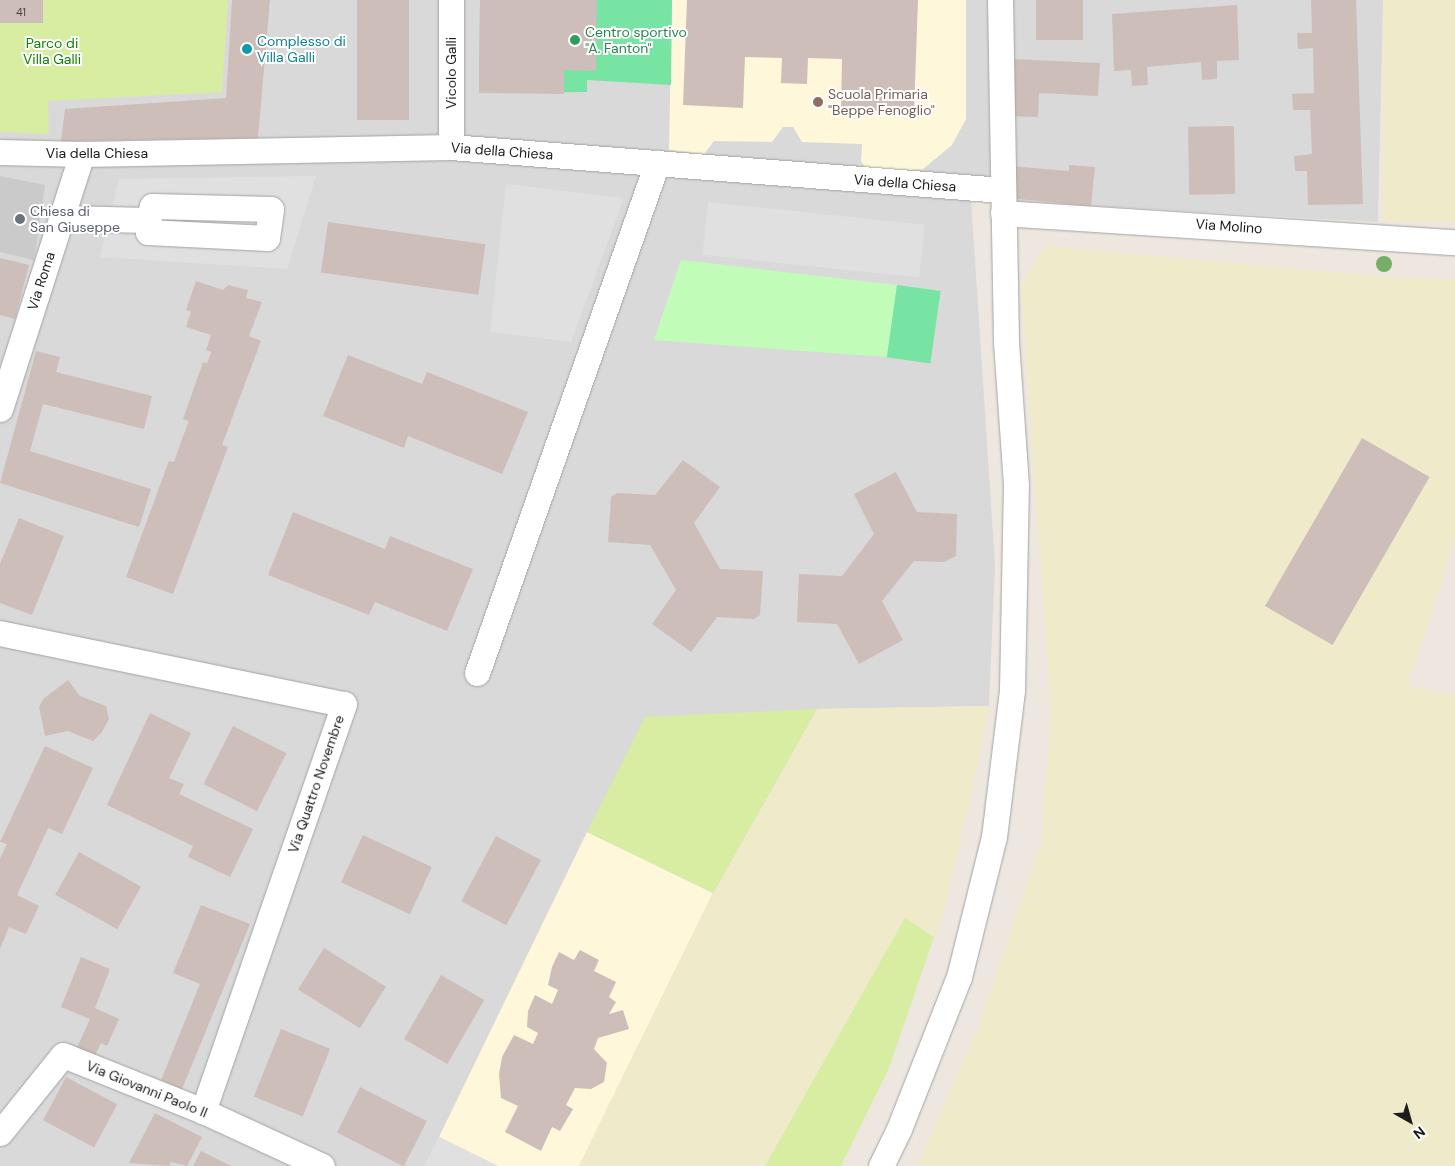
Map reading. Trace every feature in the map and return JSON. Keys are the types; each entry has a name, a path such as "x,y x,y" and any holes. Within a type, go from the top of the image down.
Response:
{"street":[{"name":"Vicolo Galli","path":"451,0 451,147"},
{"path":"881,1166 899,1129 959,977 995,827 1012,690 1016,485 1006,342 1002,202 1000,0"},
{"name":"Via della Chiesa","path":"0,152 82,154 451,147 657,163 1002,202"},
{"name":"Via Roma","path":"0,409 82,154"},
{"path":"477,673 657,163"},
{"name":"Via Molino","path":"1002,202 1455,242"},
{"path":"61,218 148,220"},
{"name":"Via Quattro Novembre","path":"0,633 344,704 202,1111"},
{"name":"Via Giovanni Paolo II","path":"0,1133 63,1055 202,1111 322,1166"}],"shaded area":[{"path":"0,0 1383,0 1378,222 971,199 995,565 989,706 817,709 579,1166 0,1166"},
{"name":"Scuola Primaria \"Beppe Fenoglio\"","path":"672,0 966,0 966,119 952,145 923,169 901,171 865,167 861,161 862,144 802,142 793,127 783,127 772,142 714,141 704,154 669,150"},
{"path":"1383,0 1455,0 1455,222 1383,222"},
{"name":"Chiesa di San Giuseppe","path":"0,176 45,185 34,260 0,252"},
{"path":"316,176 287,269 100,257 119,179"},
{"path":"506,184 624,198 571,342 490,332"},
{"path":"708,202 925,225 919,277 702,255"},
{"path":"1046,246 1386,277 1455,280 1455,538 1408,686 1455,695 1455,1166 917,1166 977,1030 1041,843 1051,712 1021,285"},
{"path":"989,706 978,764 937,938 905,918 765,1166 579,1166 713,893 817,709"},
{"path":"587,832 713,893 579,1166 498,1166 439,1137"},
{"path":"439,1137 498,1166 424,1166"}],"green space":[{"name":"Parco di Villa Galli","path":"0,0 228,0 222,92 48,101 49,134 0,132"},
{"name":"Centro sportivo \"A. Fanton\"","path":"480,0 672,0 671,85 587,80 587,92 479,93"},
{"path":"681,260 897,285 887,357 654,340"},
{"path":"897,285 941,291 930,363 887,357"},
{"path":"817,709 713,893 587,832 645,717"},
{"path":"905,918 934,937 889,1068 841,1166 765,1166"}],"building":[{"path":"0,0 43,0 43,23 0,23"},
{"name":"Complesso di Villa Galli","path":"232,0 270,0 258,138 61,141 65,109 226,98"},
{"path":"357,0 409,0 409,120 357,120"},
{"path":"480,0 597,0 596,71 564,70 564,94 479,93"},
{"path":"687,0 918,0 914,112 841,109 842,59 808,58 807,84 781,83 782,58 745,57 743,108 683,105"},
{"path":"1036,0 1083,0 1083,40 1036,40"},
{"path":"1311,0 1356,0 1363,204 1308,205 1307,171 1295,171 1294,156 1312,154 1310,110 1293,110 1292,94 1314,93 1313,48 1298,49 1297,33 1312,33"},
{"path":"1237,5 1239,60 1217,61 1217,79 1202,80 1201,62 1147,67 1148,85 1132,86 1131,70 1114,71 1112,14"},
{"path":"1013,59 1100,63 1098,96 1039,93 1038,117 1010,116"},
{"path":"1234,126 1235,194 1189,195 1188,127"},
{"path":"1069,165 1095,167 1091,206 1007,198 1010,166 1069,171"},
{"path":"328,222 485,244 478,295 321,273"},
{"path":"0,258 29,265 15,319 0,315"},
{"path":"196,281 223,290 228,285 248,290 246,298 262,302 249,336 261,341 222,445 228,447 173,594 126,577 169,461 174,462 189,421 183,419 203,362 207,363 211,352 206,350 211,335 186,327 191,312 186,310"},
{"path":"36,351 60,357 56,372 152,396 144,429 43,404 30,451 151,489 139,527 0,483"},
{"path":"348,355 422,384 427,372 528,412 502,474 408,436 404,448 323,416"},
{"path":"1362,438 1430,477 1333,645 1265,606"},
{"path":"683,460 720,487 694,523 720,569 763,571 760,615 754,619 717,617 691,652 652,624 676,590 650,545 608,542 611,497 617,493 655,495"},
{"path":"896,472 917,512 957,514 956,556 944,562 914,561 882,601 903,640 859,664 837,624 797,622 799,574 842,576 874,534 854,494"},
{"path":"293,512 385,549 390,536 473,569 447,631 375,602 369,615 268,575"},
{"path":"19,518 64,536 32,615 0,603 0,564"},
{"path":"68,680 80,696 106,706 109,719 102,732 93,741 68,731 45,736 39,707 43,699"},
{"path":"150,713 191,733 169,778 184,784 179,794 253,829 230,877 188,857 193,846 107,805"},
{"path":"233,726 286,753 257,811 203,784"},
{"path":"45,746 93,768 62,834 48,828 17,895 39,906 26,934 9,927 0,949 0,859 7,844 0,842"},
{"path":"363,835 432,867 410,914 341,882"},
{"path":"496,836 541,860 506,925 461,901"},
{"path":"79,852 141,886 117,929 55,895"},
{"path":"201,905 250,924 182,1089 161,1080 200,984 173,973"},
{"path":"324,948 386,987 360,1028 298,990"},
{"path":"580,950 599,960 594,971 616,982 609,997 616,1002 609,1014 623,1010 629,1029 598,1038 594,1049 607,1063 604,1082 591,1089 575,1088 566,1105 573,1109 560,1131 552,1127 541,1151 505,1132 518,1106 501,1098 499,1074 502,1057 514,1035 533,1044 538,1033 527,1027 528,1011 535,995 552,1004 558,990 548,985 552,967 559,952 574,960"},
{"path":"81,957 110,969 95,1008 119,1019 107,1046 101,1043 92,1062 74,1054 90,1019 61,1007"},
{"path":"441,975 484,1000 447,1064 404,1039"},
{"path":"281,1029 330,1049 303,1117 254,1097"},
{"path":"66,1077 117,1104 94,1147 43,1120"},
{"path":"360,1087 427,1121 404,1166 337,1132"},
{"path":"155,1113 202,1137 187,1166 171,1162 169,1166 129,1163"},
{"path":"201,1151 231,1166 193,1166"}],"place":[{"name":"Centro sportivo \"A. Fanton\"","path":"575,40"},
{"name":"Complesso di Villa Galli","path":"247,49"},
{"name":"Scuola Primaria \"Beppe Fenoglio\"","path":"818,102"},
{"name":"Chiesa di San Giuseppe","path":"20,219"}]}
